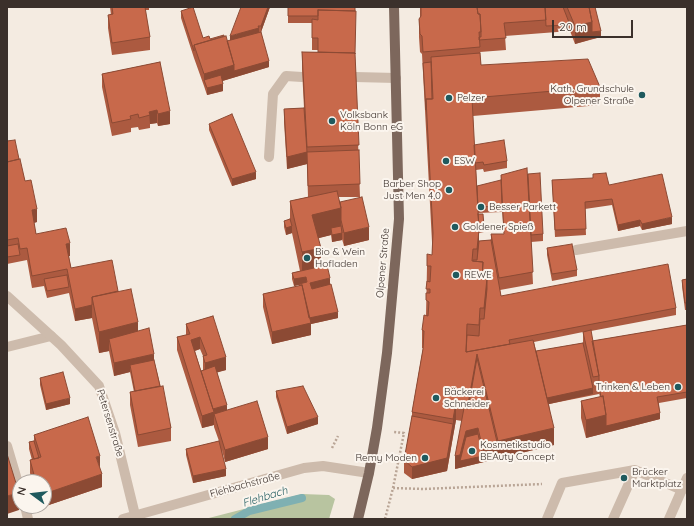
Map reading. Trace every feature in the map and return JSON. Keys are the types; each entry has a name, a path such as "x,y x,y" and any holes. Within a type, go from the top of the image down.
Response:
{"main road":[{"name":"Olpener Straße","path":"358,519 369,473 377,428 387,353 399,219 394,7"}],"street":[{"path":"269,157 273,94 286,76 302,76"},
{"path":"355,77 396,78"},
{"path":"576,250 687,231"},
{"name":"Petersenstraße","path":"7,296 61,345 99,386 115,433 135,515"},
{"path":"7,347 51,336"},
{"path":"7,446 15,474"},
{"name":"Flehbachstraße","path":"123,519 304,468 323,466 369,473"},
{"path":"613,519 634,470"},
{"path":"547,519 562,483 634,470 682,490"},
{"path":"669,519 687,478"}],"path":[{"path":"385,519 404,433"},
{"path":"393,488 424,489 562,483"}],"green space":[{"path":"302,494 329,495 335,499 329,519 205,519"}],"building":[{"path":"112,7 145,7 150,37 112,43 108,15 113,14"},
{"path":"193,7 203,38 209,36 210,39 224,35 194,45 194,51 181,11"},
{"path":"241,7 268,7 261,26 258,26 259,28 230,36"},
{"path":"288,7 355,7 355,11 318,10 318,16 288,16"},
{"path":"421,7 477,7 478,14 480,14 480,47 423,52 419,19 421,16"},
{"path":"477,7 545,7 546,20 504,23 506,38 479,40 479,37 481,37 480,14 478,14"},
{"path":"545,7 563,7 570,25 546,26"},
{"path":"567,7 589,7 592,22 575,26"},
{"path":"589,7 595,7 601,31 592,32"},
{"path":"318,10 356,11 355,54 318,52 318,38 312,38 312,19 318,20"},
{"path":"261,32 269,61 234,71 234,65 227,41"},
{"path":"226,36 234,65 204,74 194,45"},
{"path":"302,52 355,53 359,145 307,147"},
{"path":"480,53 481,65 588,59 600,87 472,98 479,230 477,249 473,249 472,261 483,262 482,278 487,278 484,308 480,308 479,325 467,324 466,352 533,340 554,428 498,441 477,354 468,404 456,403 453,419 412,412 423,349 424,331 422,330 424,315 428,316 429,302 426,300 426,293 430,293 430,289 426,289 427,281 430,282 431,266 427,266 427,254 432,255 433,233 426,99 433,99 431,57"},
{"path":"160,62 170,111 158,114 157,110 149,112 150,115 139,118 138,114 130,116 131,119 112,123 102,74"},
{"path":"431,62 432,99 426,99 426,110 423,63"},
{"path":"221,75 223,84 207,88 204,80"},
{"path":"304,108 307,152 287,157 284,109"},
{"path":"232,114 256,172 232,179 209,124"},
{"path":"15,140 19,159 7,162 7,141"},
{"path":"504,140 507,161 484,165 483,162 475,163 474,145"},
{"path":"359,150 360,184 308,186 307,152"},
{"path":"20,159 25,181 31,180 37,209 32,210 36,234 66,228 70,243 66,244 71,268 112,260 118,291 92,297 92,305 75,309 67,269 32,276 27,248 20,249 18,238 7,240 7,162"},
{"path":"527,168 533,272 499,278 491,234 504,234 501,175"},
{"path":"540,173 543,234 531,235 528,174"},
{"path":"606,173 609,185 662,174 672,217 642,224 640,220 618,225 612,199 585,202 586,229 555,230 552,180 593,178 593,174"},
{"path":"501,180 502,206 478,207 477,186"},
{"path":"337,191 341,208 312,215 321,248 302,252 290,201"},
{"path":"362,197 369,227 344,233 341,220 340,202"},
{"path":"478,214 483,214 484,226 479,226"},
{"path":"290,219 292,226 286,228 284,221"},
{"path":"341,226 342,233 332,235 331,228"},
{"path":"491,240 501,296 668,264 676,308 509,340 510,344 466,352 467,335 479,336 480,319 484,319 487,289 487,278 482,278 483,262 473,260 477,260 479,241"},
{"path":"18,244 20,255 7,257 7,246"},
{"path":"572,244 577,270 552,274 547,248"},
{"path":"327,265 330,278 310,283 312,289 331,284 338,312 309,318 302,285 299,285 307,282 306,277 294,279 292,273"},
{"path":"67,275 69,287 47,291 44,279"},
{"path":"687,279 687,303 685,303 682,280"},
{"path":"302,285 311,323 272,332 263,294"},
{"path":"131,289 138,322 99,332 92,297"},
{"path":"213,316 226,357 205,363 203,356 207,355 200,337 191,340 214,412 202,416 177,337 190,334 186,324"},
{"path":"687,325 687,392 657,397 660,413 606,426 603,396 601,397 599,376 592,341"},
{"path":"149,328 154,354 114,363 109,339"},
{"path":"591,330 599,376 593,377 583,332"},
{"path":"583,343 593,388 547,398 536,351"},
{"path":"477,358 498,446 483,450 478,428 466,431 460,455 455,456 464,408 468,409"},
{"path":"154,360 160,386 135,391 130,365"},
{"path":"215,366 227,405 213,409 201,371"},
{"path":"63,372 70,398 46,404 40,378"},
{"path":"163,386 171,428 138,435 130,392"},
{"path":"303,386 318,417 287,427 276,391"},
{"path":"603,396 606,415 586,420 581,401"},
{"path":"257,401 268,437 225,450 214,414"},
{"path":"412,416 453,424 447,458 412,467 404,460"},
{"path":"88,417 100,456 96,457 102,474 52,491 52,474 34,474 30,460 41,457 34,435"},
{"path":"478,434 483,456 460,461 466,437"},
{"path":"34,441 39,458 34,459 29,442"},
{"path":"219,441 226,469 193,476 186,449"},
{"path":"7,454 13,474 12,495 7,496"}],"waterway":[{"name":"Flehbach","path":"235,519 249,511 302,498"}],"place":[{"name":"Kath. Grundschule Olpener Straße","path":"642,95"},
{"name":"Pelzer","path":"449,98"},
{"name":"Volksbank Köln Bonn eG","path":"332,121"},
{"name":"ESW","path":"446,161"},
{"name":"Barber Shop Just Men 4.0","path":"449,190"},
{"name":"Besser Parkett","path":"481,207"},
{"name":"Goldener Spieß","path":"455,227"},
{"name":"Bio & Wein Hofladen","path":"307,258"},
{"name":"REWE","path":"456,275"},
{"name":"Trinken & Leben","path":"678,387"},
{"name":"Bäckerei Schneider","path":"436,398"},
{"name":"Kosmetikstudio BEAuty Concept","path":"472,451"},
{"name":"Remy Moden","path":"425,458"},
{"name":"Brücker Marktplatz","path":"624,478"}]}
